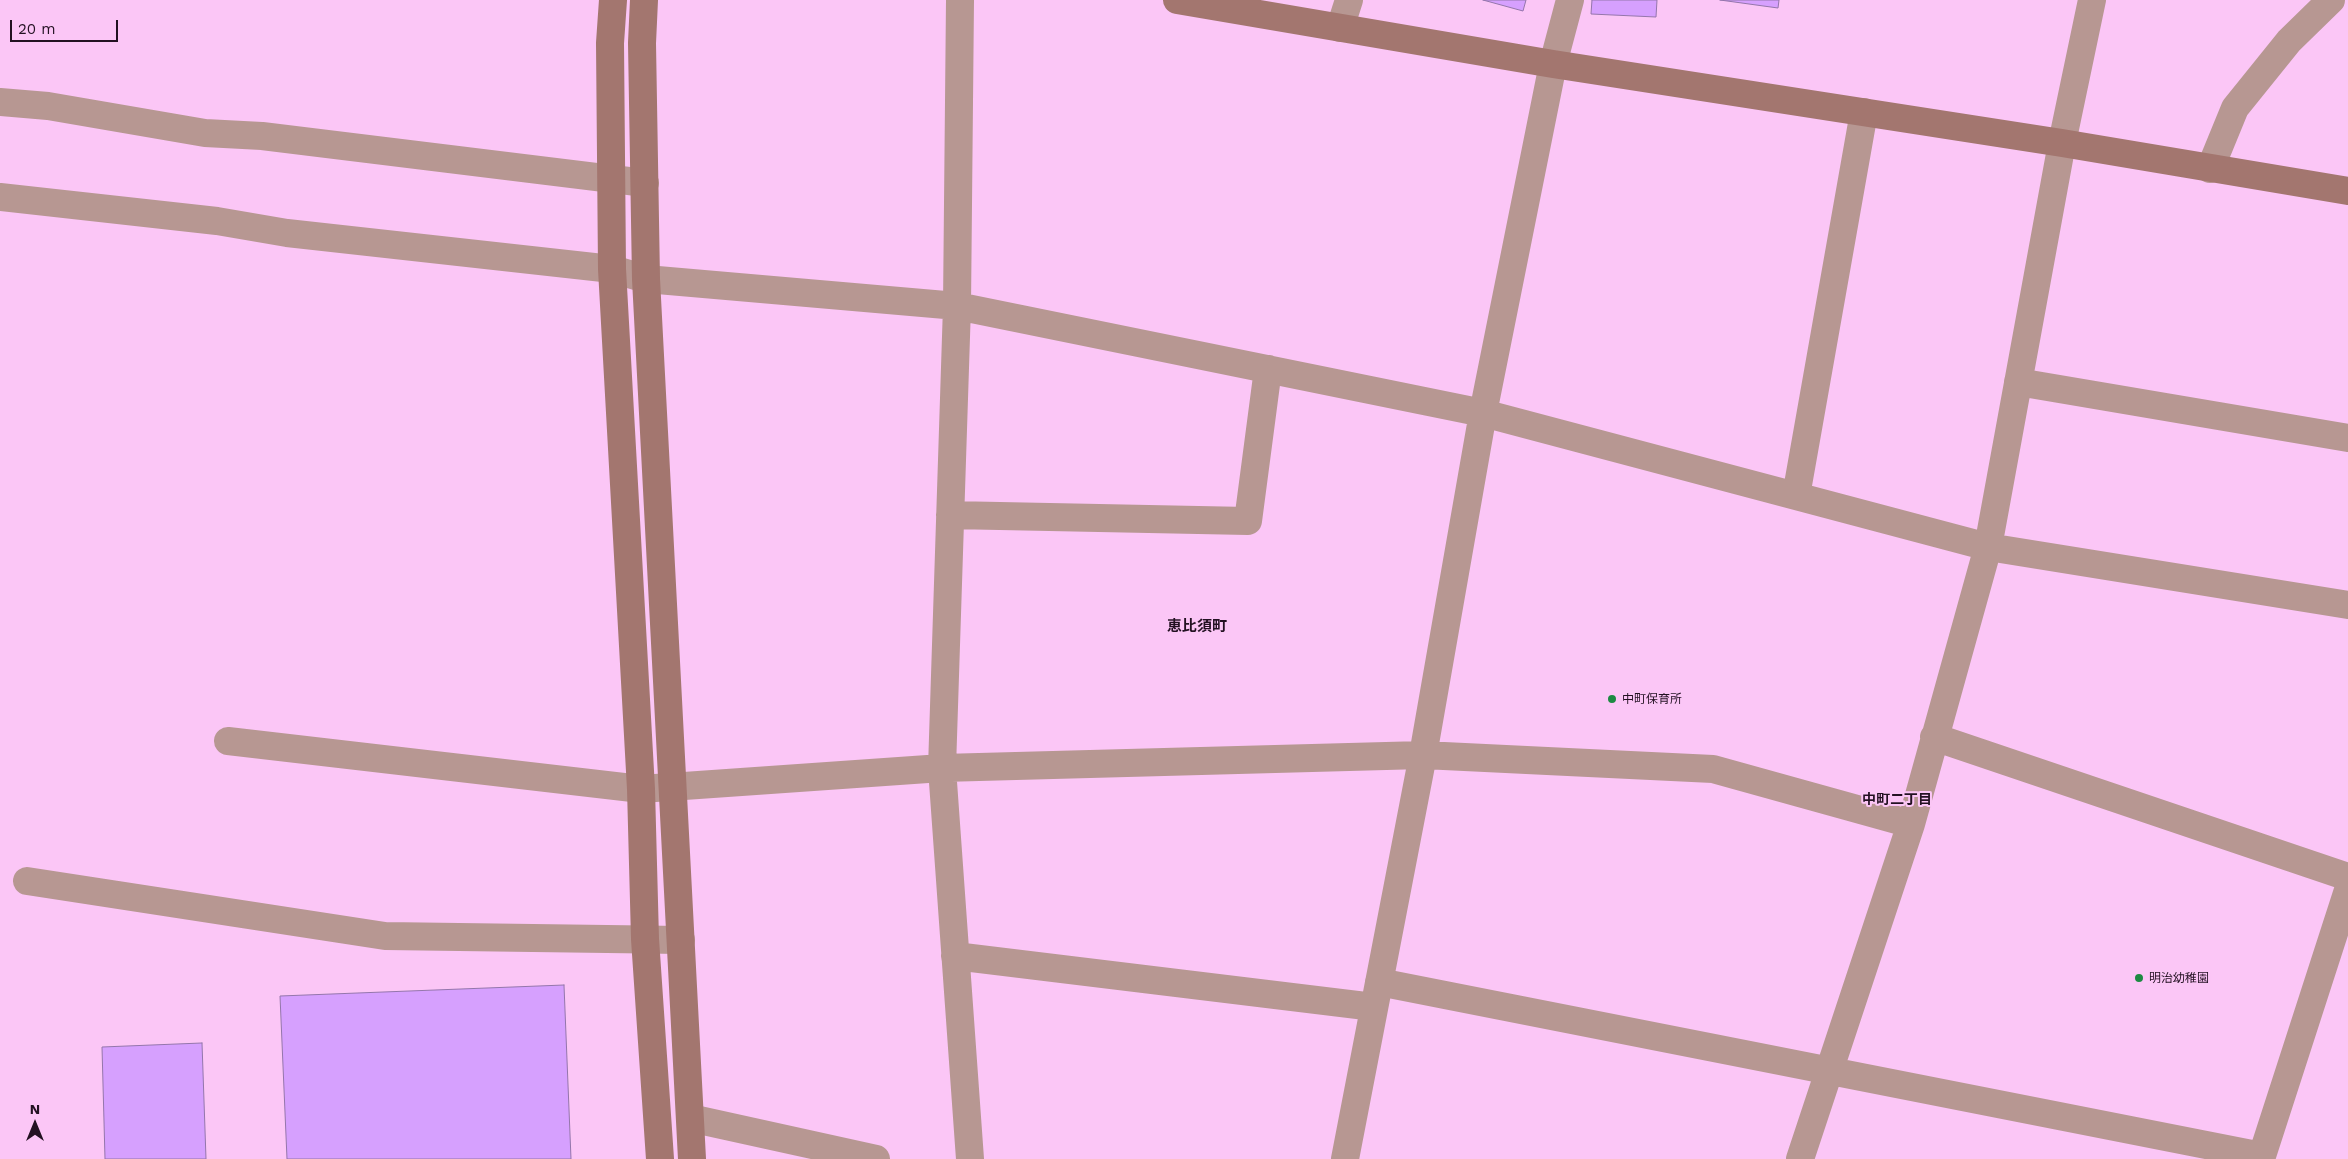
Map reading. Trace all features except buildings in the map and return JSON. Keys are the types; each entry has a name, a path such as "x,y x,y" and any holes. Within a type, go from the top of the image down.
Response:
{"street":[{"path":"613,0 610,43 612,269 641,789 645,938 660,1159"},
{"path":"644,0 642,43 646,279 692,1159"},
{"path":"960,0 957,306 942,768 970,1159"},
{"path":"1177,0 1553,64 2062,143 2348,191"},
{"path":"1340,28 1349,0"},
{"path":"1345,1159 1423,755 1483,413 1553,64 1570,0"},
{"path":"1800,1159 1911,824 1988,547 2062,143 2092,0"},
{"path":"2210,169 2235,108 2289,41 2331,0"},
{"path":"0,102 48,106 205,132 262,136 645,184"},
{"path":"1796,496 1864,112"},
{"path":"0,196 217,221 287,233 612,269 646,279 957,306 1483,413 1988,547 2348,605"},
{"path":"950,515 1248,521 1268,369"},
{"path":"2018,382 2348,438"},
{"path":"1934,737 2348,877"},
{"path":"228,741 641,789 942,768 1423,755 1713,769 1911,824"},
{"path":"27,881 385,936 645,938 680,940"},
{"path":"955,956 1377,994 1830,1070 2262,1158 2348,890"},
{"path":"690,1118 876,1159"}],"place":[{"name":"中町保育所","path":"1612,699"},
{"name":"明治幼稚園","path":"2139,978"}],"district":[{"name":"恵比須町","path":"1197,627"},
{"name":"中町二丁目","path":"1897,800"}]}
